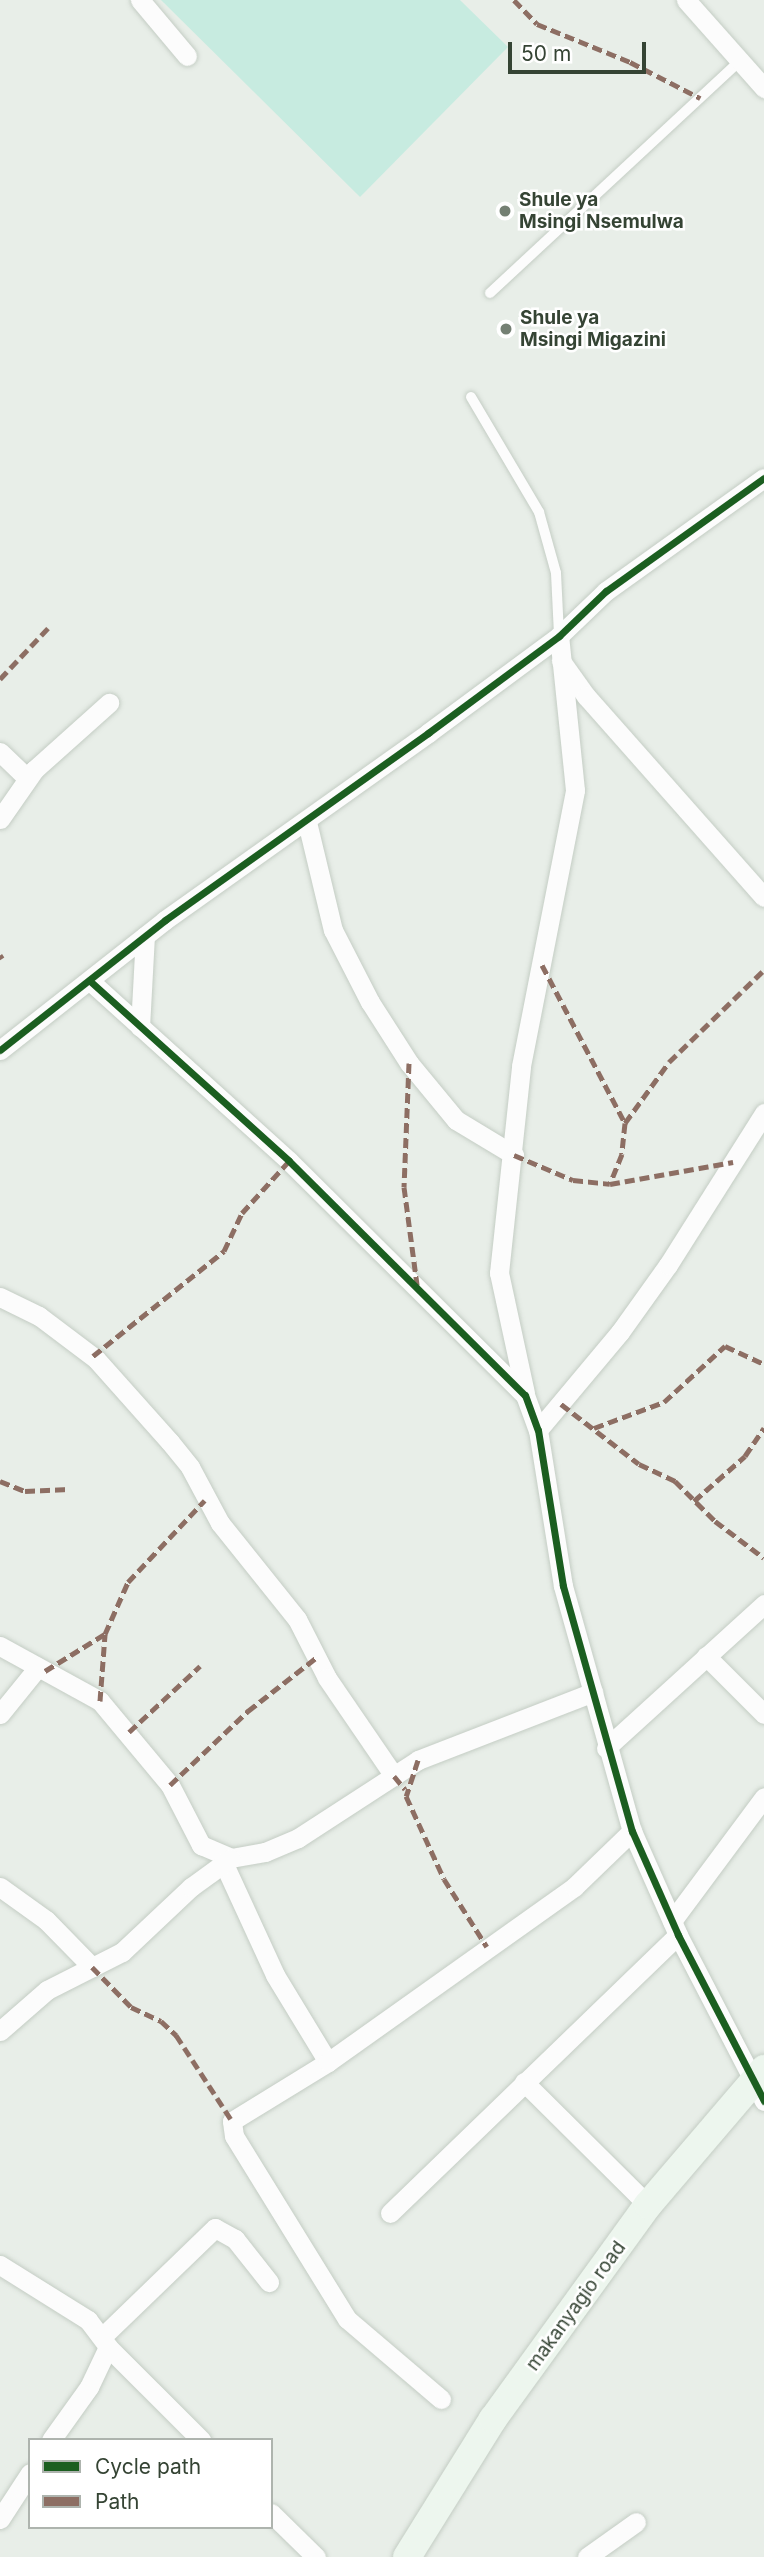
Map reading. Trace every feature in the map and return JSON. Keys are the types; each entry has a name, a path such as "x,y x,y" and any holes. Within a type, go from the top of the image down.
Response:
{"street":[{"path":"140,0 187,56"},
{"path":"686,0 764,88"},
{"path":"0,1050 145,936 307,822 559,636 606,592 764,478"},
{"path":"559,636 575,790 521,1066 514,1155 499,1273 525,1395 538,1430 563,1586 632,1831 675,1928 760,2084"},
{"path":"561,660 586,696 764,897"},
{"path":"0,819 27,778 109,703"},
{"path":"0,752 27,778"},
{"path":"307,822 333,930 346,963 408,1063 456,1120 514,1155"},
{"path":"140,1027 145,936"},
{"path":"90,981 298,1169 525,1395"},
{"path":"538,1430 620,1332 668,1265 764,1113"},
{"path":"0,1297 31,1311 96,1359 170,1442 190,1467 220,1523 297,1619 327,1678 394,1776"},
{"path":"607,1748 764,1604"},
{"path":"0,1646 100,1701 170,1785 201,1845 228,1861 275,1975 328,2062"},
{"path":"706,1656 764,1714"},
{"path":"0,1714 38,1667"},
{"path":"0,2031 47,1990 141,1938 191,1887 228,1861 265,1852 299,1838 394,1776 447,1748 593,1692"},
{"path":"390,2213 524,2082 675,1928 764,1797"},
{"path":"442,2399 347,2319 234,2136 231,2124 238,2115 328,2062 574,1886 632,1831"},
{"path":"0,1887 46,1920 92,1967"},
{"path":"524,2082 648,2205"},
{"name":"makanyagio road","path":"407,2557 493,2419 648,2205 760,2084"},
{"path":"52,2438 89,2388 105,2342 215,2228 235,2239 270,2282"},
{"path":"0,2265 88,2320 105,2342 199,2438"},
{"path":"0,2519 28,2476"},
{"path":"273,2515 316,2557"},
{"path":"587,2557 605,2549 636,2522"}],"lane":[{"path":"490,293 740,61"},
{"path":"471,397 539,512 556,573 559,636"}],"green space":[{"path":"161,0 460,0 508,47 360,197"}],"marked path":[{"path":"514,0 537,24 630,62 700,98"},
{"path":"0,679 50,626"},
{"path":"542,965 625,1123 622,1154 610,1184"},
{"path":"625,1123 669,1062 764,970"},
{"path":"409,1063 404,1187 417,1285"},
{"path":"514,1155 573,1180 610,1184 733,1162"},
{"path":"93,1356 224,1251 242,1213 289,1161"},
{"path":"594,1428 664,1402 725,1346 764,1364"},
{"path":"561,1404 639,1464 675,1481 715,1521 764,1558"},
{"path":"694,1501 745,1456 764,1428"},
{"path":"0,1481 25,1491 69,1489"},
{"path":"45,1671 105,1634 128,1582 205,1500"},
{"path":"100,1701 105,1634"},
{"path":"170,1785 248,1711 317,1657"},
{"path":"129,1732 200,1666"},
{"path":"418,1760 406,1796 444,1879 487,1947"},
{"path":"394,1776 405,1789"},
{"path":"92,1967 131,2007 161,2021 176,2035 232,2121"}],"cycle path":[{"path":"0,1050 165,920 428,733 559,636 606,591 764,478"},
{"path":"90,981 289,1161 525,1395 538,1430 563,1586 632,1831 678,1935 764,2101"}],"place":[{"name":"Shule ya Msingi Nsemulwa","path":"505,211"},
{"name":"Shule ya Msingi Migazini","path":"506,329"}]}
